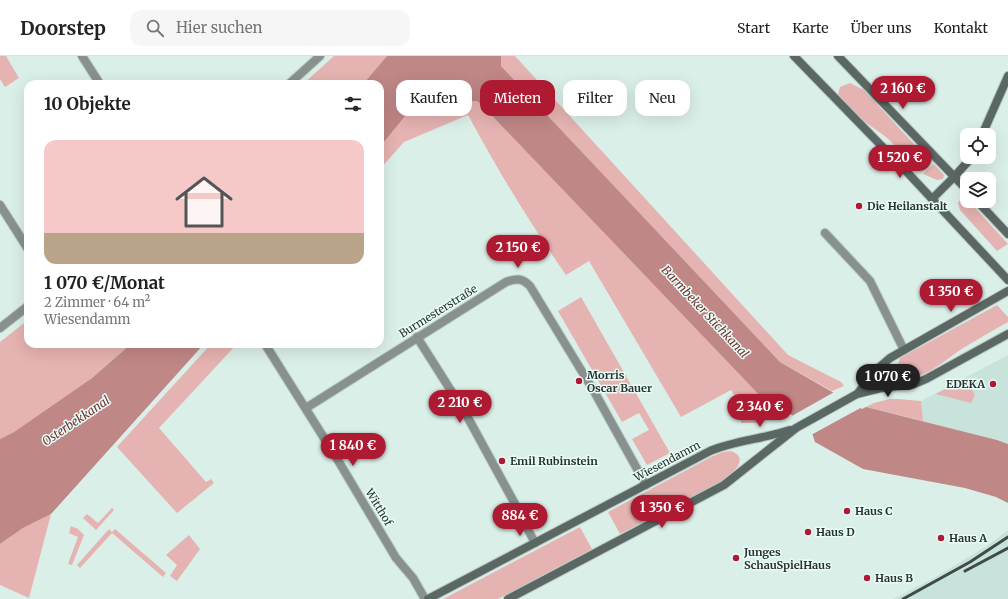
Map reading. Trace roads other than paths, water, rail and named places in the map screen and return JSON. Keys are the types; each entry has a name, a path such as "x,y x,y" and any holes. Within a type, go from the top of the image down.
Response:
{"street":[{"path":"82,56 97,80"},
{"path":"293,80 320,56"},
{"path":"794,56 1008,280"},
{"path":"838,56 960,183"},
{"path":"985,128 1008,76"},
{"path":"932,199 966,164"},
{"path":"0,204 24,243"},
{"path":"984,208 1008,234"},
{"path":"825,233 870,281 904,350"},
{"name":"Burmesterstraße","path":"306,408 506,282 514,278 524,280 530,286 595,393 646,485"},
{"name":"Wiesendamm","path":"858,394 884,362 1008,291"},
{"path":"0,328 24,309"},
{"name":"Wiesendamm","path":"428,599 722,446 779,434 796,428 858,394 881,388 914,384 926,379 1008,334"},
{"path":"417,337 467,416 515,504"},
{"name":"Witthof","path":"268,348 306,408 396,558 413,578 425,599"},
{"name":"Wiesendamm","path":"508,599 724,485 796,428"},
{"path":"524,522 535,543"}],"water":[{"path":"387,56 501,56 501,66 514,80 480,80 480,104 477,101 472,101 472,80 396,80 396,116 405,116 384,142 384,80 366,80"},
{"name":"Barmbeker Stichkanal","path":"492,116 548,116 780,362 862,409 866,407 1008,444 1008,503 996,497 965,488 863,469 815,442 812,433 787,411 766,402"},
{"name":"Osterbekkanal","path":"126,348 200,348 51,514 23,528 0,544 0,439 14,432 92,378"}],"tunnel":[{"path":"515,504 524,522"}],"railway":[{"path":"903,599 970,562 1008,537"},
{"path":"965,571 1008,548"}],"place":[{"name":"Die Heilanstalt","path":"859,206"},
{"name":"Morris Oscar Bauer","path":"579,381"},
{"name":"EDEKA","path":"993,384"},
{"name":"Emil Rubinstein","path":"502,461"},
{"name":"Haus C","path":"847,511"},
{"name":"Haus D","path":"808,532"},
{"name":"Haus A","path":"941,538"},
{"name":"Junges SchauSpielHaus","path":"736,558"},
{"name":"Haus B","path":"867,578"}]}
